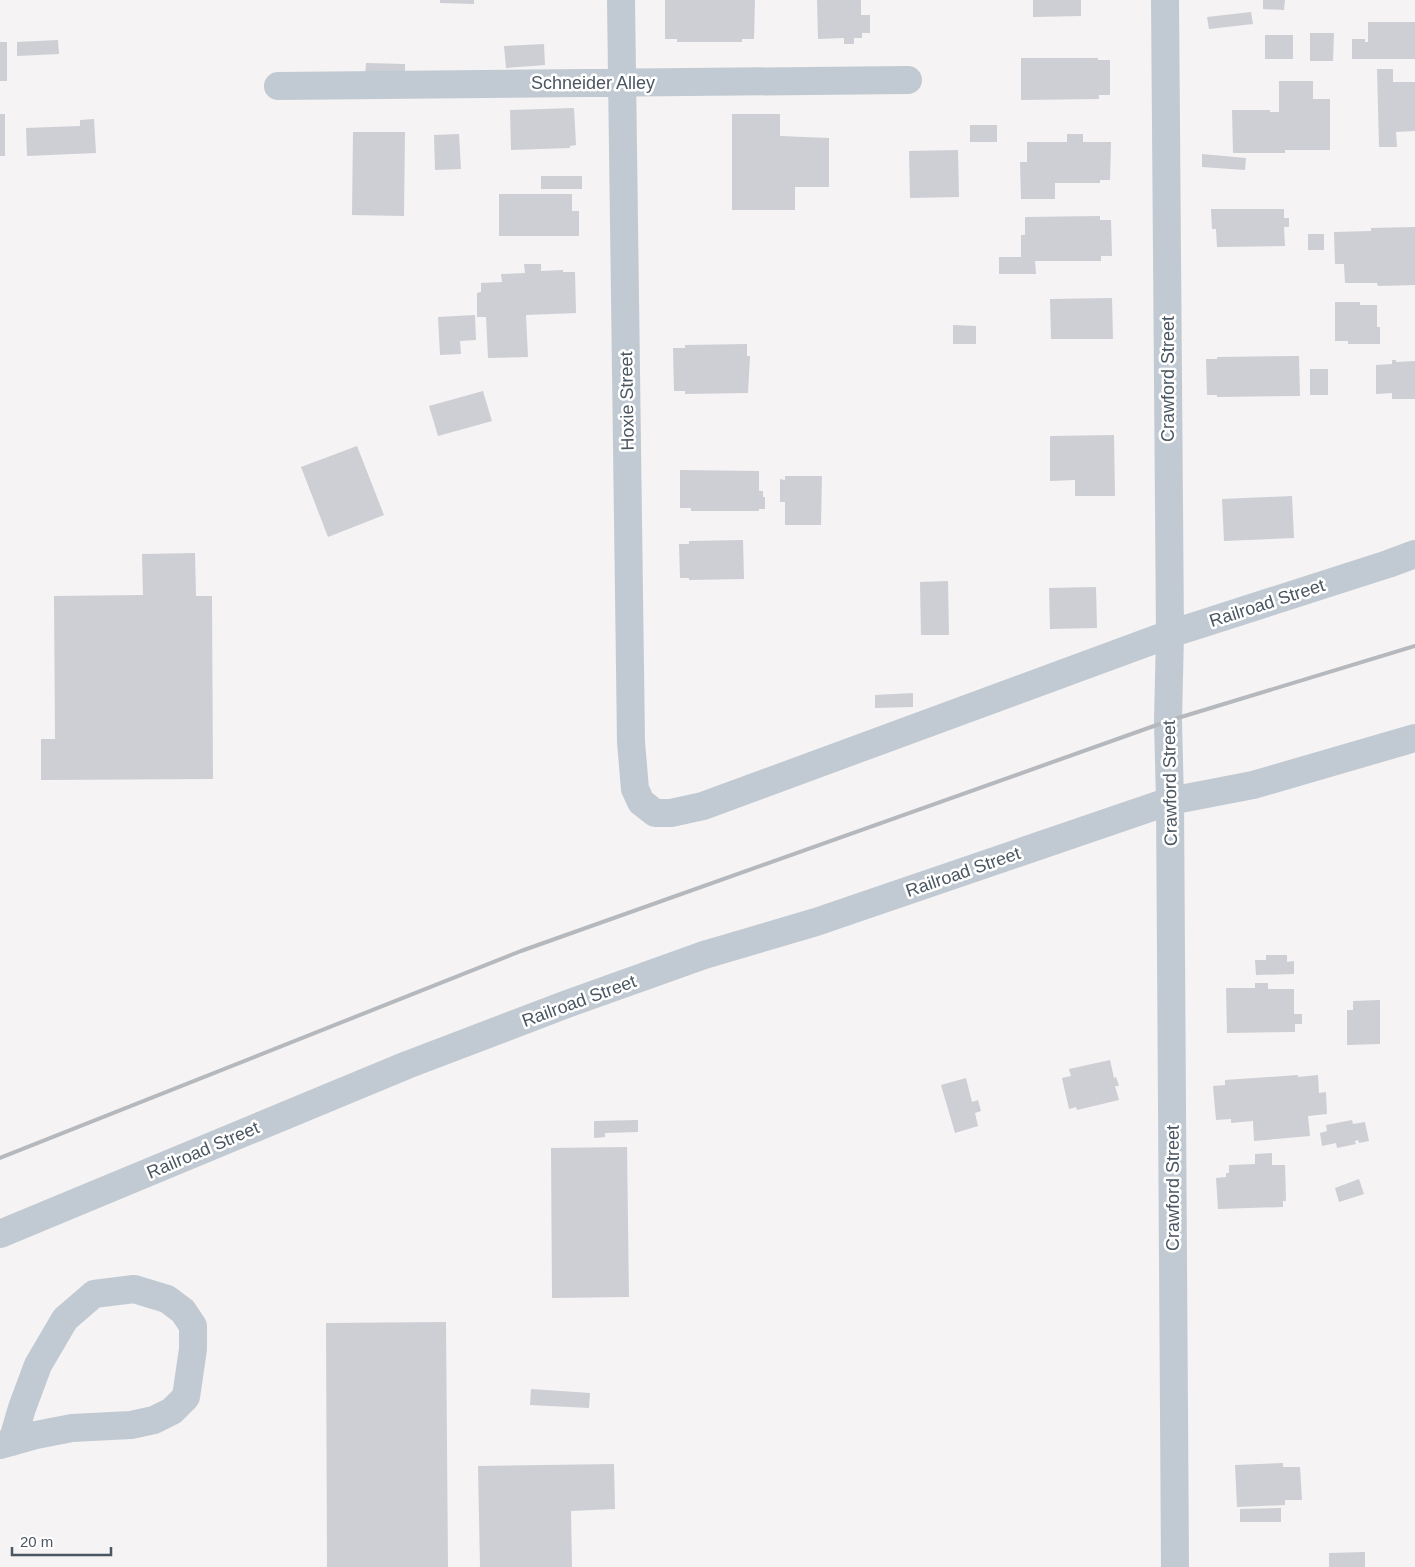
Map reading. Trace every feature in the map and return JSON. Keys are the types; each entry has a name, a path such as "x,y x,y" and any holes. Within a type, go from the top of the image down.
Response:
{"street":[{"name":"Hoxie Street","path":"621,0 631,742 635,788 640,802"},
{"name":"Crawford Street","path":"1165,0 1170,634 1168,721 1175,1567"},
{"name":"Schneider Alley","path":"278,86 908,80"},
{"name":"Railroad Street","path":"640,802 655,813 671,813 703,806 1170,634 1415,554"},
{"name":"Railroad Street","path":"0,1234 407,1065 704,955 816,922 1170,801 1253,785 1415,738"},
{"path":"134,1289 167,1298 183,1311 193,1326 193,1349 186,1397 172,1411 154,1420 131,1425 72,1428 6,1444 38,1365 65,1319 94,1294 134,1289"}],"building":[{"path":"440,0 474,0 474,4 440,3"},
{"path":"665,0 755,0 754,39 742,39 742,42 677,42 677,39 665,39"},
{"path":"817,0 861,0 861,15 870,15 870,33 862,33 862,38 854,38 854,44 844,44 844,38 818,39"},
{"path":"1033,0 1081,0 1081,16 1033,17"},
{"path":"1263,0 1285,0 1284,10 1263,9"},
{"path":"1251,12 1253,24 1209,29 1207,17"},
{"path":"1368,22 1415,22 1415,59 1352,59 1352,39 1365,39 1365,42 1368,42"},
{"path":"1310,33 1334,33 1333,61 1310,61"},
{"path":"1265,35 1293,35 1293,59 1265,59"},
{"path":"58,40 59,54 17,56 17,42"},
{"path":"0,42 7,42 7,81 0,81"},
{"path":"544,44 545,65 506,68 504,46"},
{"path":"1021,58 1098,58 1098,60 1110,60 1110,95 1099,95 1099,99 1021,100"},
{"path":"366,63 405,64 405,77 365,76"},
{"path":"1377,69 1393,69 1393,82 1415,82 1415,131 1396,132 1397,147 1379,147"},
{"path":"1279,81 1313,81 1313,99 1330,99 1330,150 1285,150 1285,153 1233,153 1232,110 1270,110 1270,112 1279,112"},
{"path":"574,108 576,145 570,146 570,148 511,150 510,110"},
{"path":"0,114 5,114 5,156 0,156"},
{"path":"732,114 780,114 780,136 829,138 829,187 795,187 795,210 732,210"},
{"path":"94,119 96,153 27,156 26,128 80,126 80,120"},
{"path":"970,125 997,125 997,142 970,142"},
{"path":"353,132 405,132 404,216 352,215"},
{"path":"459,134 461,169 435,170 434,135"},
{"path":"1067,134 1083,134 1083,142 1111,142 1110,180 1100,180 1100,183 1055,183 1055,199 1021,199 1020,162 1027,162 1027,142 1067,142"},
{"path":"958,150 959,197 910,198 909,151"},
{"path":"1202,154 1246,158 1245,170 1202,167"},
{"path":"541,176 582,176 582,189 541,189"},
{"path":"499,194 572,194 572,211 579,211 579,236 499,236"},
{"path":"1211,209 1284,209 1284,218 1289,218 1289,227 1284,227 1285,246 1217,247 1216,229 1212,229"},
{"path":"1100,216 1100,220 1111,220 1112,256 1101,256 1101,261 1035,261 1036,274 999,274 999,257 1021,257 1021,235 1025,235 1025,217"},
{"path":"1415,227 1415,285 1378,286 1377,283 1345,283 1344,264 1335,264 1334,232 1371,231 1371,228"},
{"path":"1308,234 1324,234 1324,250 1308,250"},
{"path":"524,264 541,264 541,271 563,270 563,272 575,272 576,313 526,315 528,357 488,358 486,317 477,317 477,293 481,292 481,283 502,282 501,274 525,273"},
{"path":"1112,298 1113,339 1051,339 1050,299"},
{"path":"1335,302 1360,302 1360,305 1377,305 1377,327 1380,327 1380,344 1348,344 1348,341 1335,341"},
{"path":"475,315 476,340 460,341 461,354 440,355 438,317"},
{"path":"953,325 976,326 976,344 953,344"},
{"path":"747,344 747,356 750,356 748,393 685,394 685,391 674,391 673,348 685,348 685,345"},
{"path":"1299,356 1300,396 1217,397 1217,395 1207,395 1206,359 1217,359 1217,357"},
{"path":"1392,360 1396,360 1396,362 1415,361 1415,399 1392,399 1392,393 1376,394 1376,365 1392,364"},
{"path":"1310,369 1328,369 1328,395 1310,395"},
{"path":"483,391 492,421 438,436 429,406"},
{"path":"1114,435 1115,496 1075,496 1075,480 1050,481 1050,436"},
{"path":"357,446 384,515 328,537 301,467"},
{"path":"680,470 759,471 759,491 763,491 763,497 765,497 765,509 759,509 759,511 691,511 691,508 680,508"},
{"path":"785,476 822,476 821,525 785,525 785,502 780,502 780,479 785,480"},
{"path":"1292,496 1294,538 1224,541 1222,499"},
{"path":"743,540 744,579 689,580 689,578 680,578 679,544 689,544 689,541"},
{"path":"195,553 196,596 212,596 213,779 41,780 41,739 55,739 54,596 143,595 142,554"},
{"path":"948,581 949,635 921,635 920,582"},
{"path":"1096,587 1097,628 1050,629 1049,588"},
{"path":"913,693 913,707 875,708 875,695"},
{"path":"1266,955 1287,955 1287,962 1294,961 1294,974 1256,975 1255,960 1266,960"},
{"path":"1255,983 1268,983 1268,989 1294,989 1294,1014 1302,1014 1302,1024 1295,1024 1295,1032 1227,1033 1226,988 1255,988"},
{"path":"1380,1000 1380,1044 1347,1045 1347,1010 1353,1010 1353,1001"},
{"path":"1110,1060 1114,1078 1116,1077 1119,1086 1115,1086 1119,1100 1077,1110 1076,1107 1069,1109 1062,1078 1071,1076 1069,1069"},
{"path":"1298,1075 1298,1077 1318,1075 1319,1093 1326,1092 1327,1114 1308,1116 1310,1136 1254,1141 1253,1121 1231,1123 1231,1119 1216,1120 1213,1086 1225,1085 1225,1080"},
{"path":"966,1078 972,1102 978,1100 981,1111 975,1113 978,1126 955,1133 941,1085"},
{"path":"638,1120 638,1132 605,1133 605,1137 594,1138 594,1121"},
{"path":"1352,1120 1353,1124 1365,1122 1369,1141 1359,1143 1358,1140 1355,1141 1356,1144 1337,1148 1336,1143 1322,1146 1320,1133 1327,1131 1326,1125"},
{"path":"627,1147 629,1297 552,1298 551,1148"},
{"path":"1272,1153 1272,1165 1285,1165 1286,1201 1283,1201 1283,1207 1218,1209 1216,1178 1226,1177 1226,1173 1229,1173 1229,1165 1255,1164 1255,1154"},
{"path":"1359,1179 1364,1194 1339,1202 1335,1188"},
{"path":"446,1322 448,1567 327,1567 326,1323"},
{"path":"531,1389 590,1393 589,1408 530,1405"},
{"path":"1283,1463 1283,1467 1300,1467 1302,1500 1285,1500 1285,1505 1237,1507 1235,1465"},
{"path":"614,1464 615,1509 571,1511 572,1567 480,1567 478,1466"},
{"path":"1281,1508 1281,1522 1240,1522 1240,1509"},
{"path":"1365,1552 1365,1567 1329,1567 1329,1553"}],"railway":[{"path":"0,1158 521,951 1168,721 1415,646"}]}
